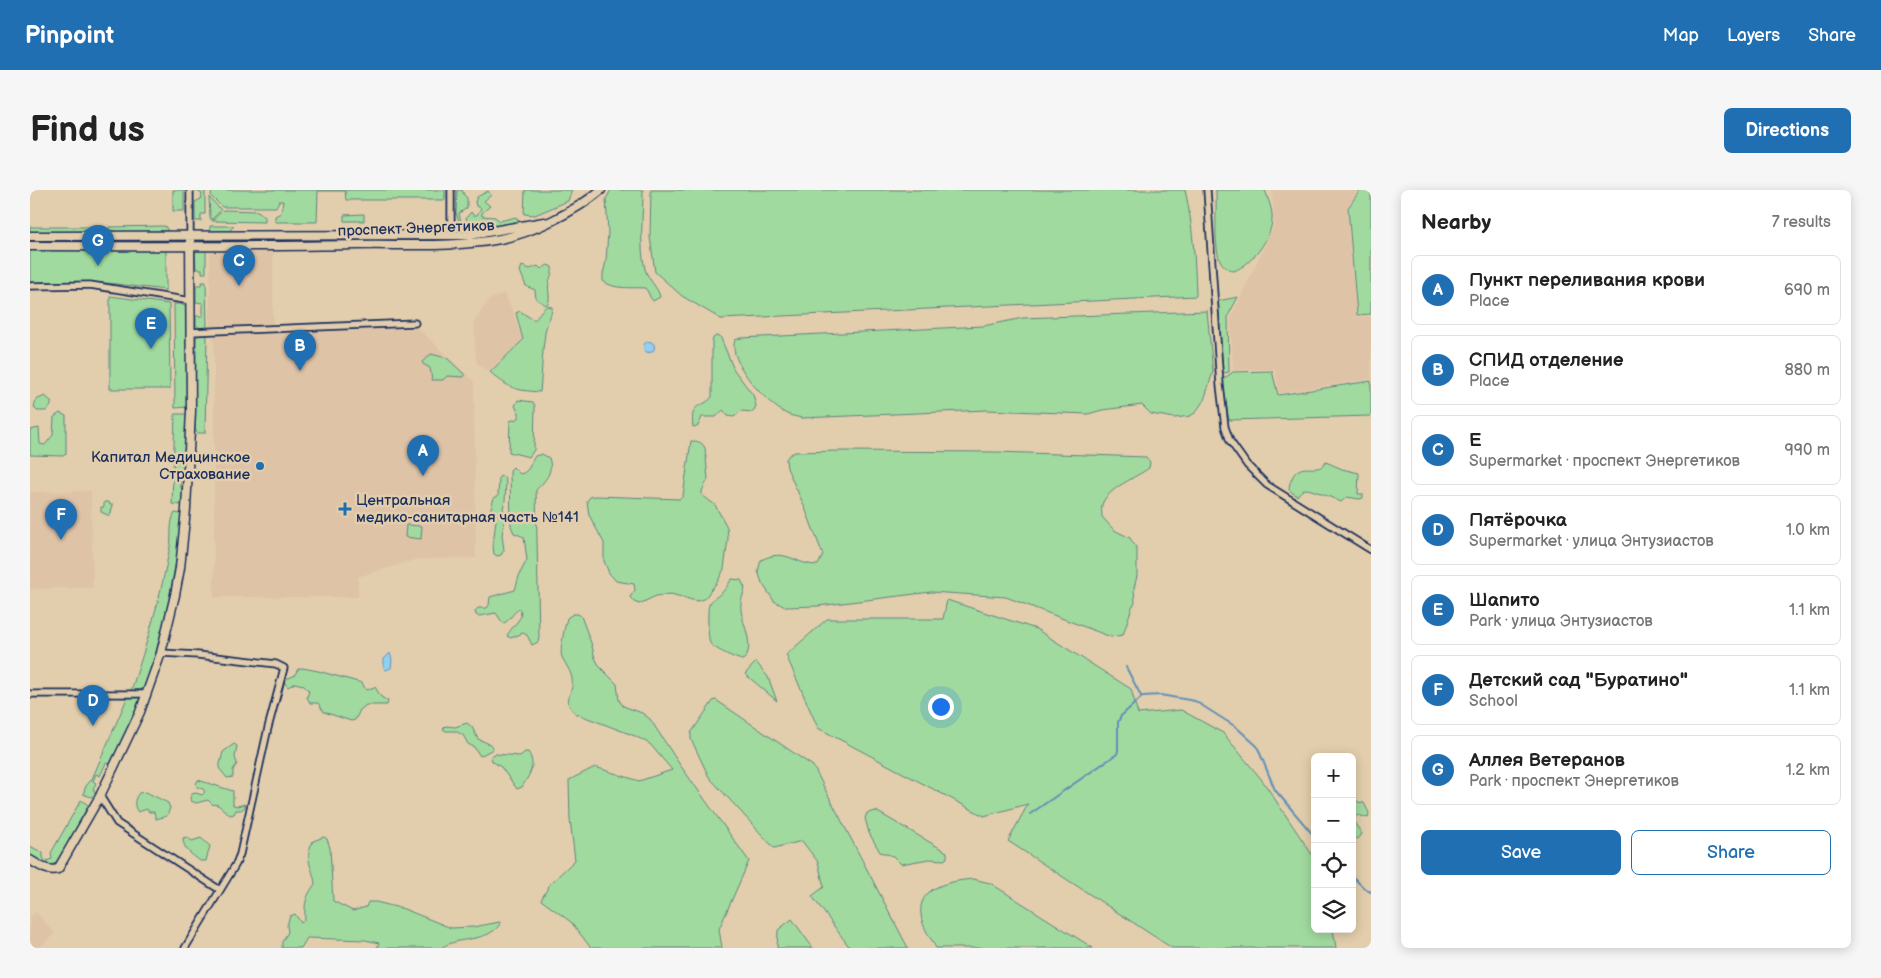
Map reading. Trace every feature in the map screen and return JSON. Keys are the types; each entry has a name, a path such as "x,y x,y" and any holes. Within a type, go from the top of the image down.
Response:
{"main road":[{"name":"проспект Энергетиков","path":"30,246 328,246 500,239 530,232 571,210 601,190"},
{"name":"проспект Энергетиков","path":"30,236 451,234 470,239"},
{"path":"327,235 328,246"},
{"path":"366,245 367,235"},
{"path":"397,235 397,244"},
{"path":"30,860 45,869 58,869 61,865 100,796 140,712 161,653 175,595 183,535 191,411 190,236"}],"street":[{"path":"190,190 190,236"},
{"path":"451,190 451,234"},
{"path":"1208,190 1220,385 1225,427 1230,441 1247,465 1267,485 1371,550"},
{"path":"30,286 90,285 190,301"},
{"path":"190,332 415,323"},
{"path":"161,653 198,655 276,664 284,668 268,728 240,854 236,864 185,948"},
{"path":"30,694 147,694"},
{"path":"100,796 117,823 220,890"}],"shaded area":[{"path":"1272,190 1358,190 1347,208 1356,317 1371,316 1371,379 1279,393 1275,369 1233,370 1230,319 1274,226"},
{"path":"273,251 273,326 210,328 210,252"},
{"path":"504,293 514,314 522,340 488,372 476,362 474,322 489,300"},
{"name":"Центральная медико-санитарная часть №141","path":"418,328 474,382 476,558 418,559 358,577 358,597 214,597 214,335"},
{"path":"91,491 93,588 30,589 30,492"},
{"path":"36,912 55,933 39,948 32,948 30,946 30,917"}],"green space":[{"path":"173,190 184,190 184,211 173,211"},
{"path":"195,190 205,190 205,214 201,214 201,221 195,221 195,202 201,199 202,194"},
{"path":"212,190 445,190 445,200 346,200 345,191 318,191 317,222 275,222 275,216 281,213 283,201 279,201 276,207 222,207 211,196"},
{"path":"457,190 462,190 467,198 467,208 459,213 460,225 456,213"},
{"path":"525,190 572,190 568,201 535,215 524,214"},
{"path":"611,190 643,190 643,260 646,273 660,297 653,301 645,288 612,286 603,281 608,232 606,199"},
{"path":"651,190 1185,190 1193,243 1196,296 721,319 682,296 655,272 650,237"},
{"path":"1216,190 1265,190 1271,208 1271,227 1264,243 1254,257 1241,268 1234,271 1228,269 1221,262 1217,248"},
{"path":"1360,190 1371,190 1371,314 1357,315 1348,208"},
{"path":"488,191 491,195 484,201 490,206 482,213 482,216 495,217 500,221 516,217 517,223 471,229 466,218 471,212 473,215 477,215 481,208 476,206 477,197"},
{"path":"209,197 221,210 211,220 210,217"},
{"path":"223,210 258,211 265,217 265,222 212,221"},
{"path":"364,214 364,221 344,221 344,215"},
{"path":"165,226 168,231 109,232 109,227"},
{"path":"210,226 234,226 229,231 210,231"},
{"path":"30,227 105,227 105,231 30,232"},
{"path":"166,248 166,290 108,283 30,282 30,249"},
{"path":"206,248 206,273 202,273 202,269 196,269 195,251 196,249"},
{"path":"548,265 552,267 552,273 549,286 549,301 546,305 536,299 535,290 526,286 520,271 522,266 530,269 538,266 541,269"},
{"path":"202,282 206,282 207,328 200,328 196,325 196,316 203,316 203,303 196,302 196,285 201,285"},
{"path":"110,296 169,304 170,389 110,389"},
{"path":"1238,297 1228,316 1229,372 1223,373 1218,301"},
{"path":"174,304 181,304 186,307 187,407 175,408"},
{"path":"547,306 552,307 552,309 545,333 540,392 513,388 490,372 523,340 516,313 520,311 532,319 536,319"},
{"path":"1207,311 1213,372 1204,400 1195,413 1190,416 1175,418 1151,414 1142,405 1102,410 1088,414 987,410 802,418 787,414 760,392 743,371 734,349 735,340 741,338 983,326 1023,318"},
{"path":"199,335 207,335 205,433 197,433 195,429 196,338"},
{"path":"720,336 734,370 753,395 756,406 753,412 741,411 734,417 728,416 723,410 716,417 702,417 698,426 693,427 693,413 695,409 712,397 712,343 713,338"},
{"path":"431,354 447,358 464,374 464,377 447,376 443,380 432,380 430,368 422,362"},
{"path":"1272,371 1278,395 1371,381 1371,416 1229,420 1222,380 1233,372"},
{"path":"45,396 51,401 51,406 46,411 37,411 34,407 36,400"},
{"path":"518,400 533,402 535,406 534,450 529,457 509,452 510,421 519,418 519,413 515,406"},
{"path":"60,413 66,416 66,454 63,456 30,455 30,430 39,428 40,444 45,445 53,435 54,417"},
{"path":"175,414 187,414 184,471 180,474 183,505 172,504"},
{"path":"691,441 700,442 705,448 708,479 702,495 715,505 727,527 728,539 724,569 718,581 705,598 701,600 696,601 671,594 656,596 639,604 630,597 635,590 634,584 616,581 609,573 604,561 604,543 589,515 587,501 590,497 596,496 680,499 683,496"},
{"path":"795,452 997,452 1146,457 1150,462 1149,468 1115,489 1105,499 1102,507 1102,517 1114,530 1130,538 1137,549 1137,576 1134,588 1135,603 1123,635 1111,637 1006,597 931,592 818,606 785,607 774,601 762,583 758,571 761,560 778,555 818,565 823,555 787,468 786,459"},
{"path":"542,454 549,458 550,468 545,480 536,490 539,637 538,642 532,645 527,635 523,633 511,638 507,636 521,616 520,609 504,623 496,613 479,616 476,615 475,611 478,608 487,608 490,597 515,590 520,573 527,560 524,537 514,533 511,526 510,470 513,467 520,474 523,473 528,469 535,456"},
{"path":"1326,462 1342,469 1359,473 1358,494 1363,494 1363,498 1347,497 1341,502 1309,489 1303,490 1297,496 1289,490 1295,472 1304,468 1318,468"},
{"path":"499,477 504,477 506,482 503,508 505,516 502,535 504,550 501,555 497,556 494,554 493,545 496,520 490,511 494,498 498,496"},
{"path":"104,502 109,502 110,505 113,505 110,516 101,512"},
{"path":"175,513 182,514 173,579 164,622 146,685 142,689 131,691 158,601 170,546 172,520"},
{"path":"406,525 422,526 421,539 405,537"},
{"path":"732,579 741,580 745,588 741,602 741,611 749,648 743,660 720,651 709,641 709,605"},
{"path":"947,600 1036,629 1131,689 1138,714 1181,710 1223,733 1262,780 1311,853 1311,933 1334,933 1336,948 1172,948 1008,841 1028,804 984,816 818,728 786,655 827,619 943,619"},
{"path":"573,614 581,616 595,658 600,667 617,684 619,700 623,706 642,713 650,719 680,765 749,861 719,929 722,948 591,948 571,922 541,900 550,884 575,860 570,819 569,780 595,767 639,781 672,770 650,744 635,736 577,714 569,705 572,679 562,657 561,650 567,618"},
{"path":"756,662 768,677 777,701 745,674"},
{"path":"303,668 362,683 366,690 375,687 381,697 388,701 387,705 366,705 360,710 355,720 351,721 324,712 318,703 310,703 307,697 309,691 303,685 295,683 288,687 284,682 294,676 298,669"},
{"path":"140,695 142,699 111,764 106,763 100,776 96,774 93,781 96,783 93,789 95,795 91,797 83,794 86,786 92,779 128,696"},
{"path":"716,700 813,766 908,948 850,948 812,896 824,887 818,862 802,841 774,848 709,777 691,739 691,733 713,701"},
{"path":"467,723 472,727 478,739 492,745 493,749 480,756 474,747 468,744 463,735 455,731 443,729 446,726 455,727"},
{"path":"234,744 237,746 235,757 237,764 233,770 233,777 227,778 219,768 223,752"},
{"path":"528,752 531,757 532,766 522,787 517,789 501,767 492,761 491,756 495,754 520,756"},
{"path":"198,780 233,791 233,805 245,804 245,807 241,810 236,810 234,814 230,815 218,805 212,804 208,800 196,803 191,801 192,794 202,795 205,792 197,787"},
{"path":"146,792 168,803 170,808 167,816 156,819 154,812 149,812 147,809 138,812 136,810 136,798 139,793"},
{"path":"81,800 88,805 87,808 60,860 48,865 30,856 30,846 43,853 43,858 46,861 52,859 51,853"},
{"path":"1356,800 1364,803 1369,813 1368,818 1358,815 1356,816"},
{"path":"876,811 947,852 947,858 944,860 929,859 901,864 893,856 880,852 869,833 865,818 867,813"},
{"path":"1356,825 1362,834 1358,839 1356,838"},
{"path":"187,837 192,841 201,838 210,846 206,861 200,861 186,849 183,838"},
{"path":"324,837 327,839 330,848 333,901 353,911 366,907 368,902 376,902 404,909 451,928 473,927 500,922 500,924 488,934 448,944 441,948 377,948 379,943 365,940 307,938 301,948 282,948 282,942 288,932 287,925 290,916 295,914 301,923 305,919 306,900 315,884 309,858 310,848 313,841"},
{"path":"973,879 990,883 1093,948 936,948 925,928 921,915 921,905 924,897 930,891 946,884"},
{"path":"792,919 813,948 777,948 778,930"}],"water":[{"path":"649,341 655,347 649,353 643,347"},
{"path":"390,653 392,660 391,668 386,670 384,668 384,659"}],"waterway":[{"path":"1126,667 1141,696"},
{"path":"1030,814 1117,754 1118,722 1121,716 1143,696 1160,695 1195,701 1236,727 1257,746 1275,790 1311,832"},
{"path":"1356,880 1371,892"}],"place":[{"name":"Аллея Ветеранов","path":"98,266"},
{"name":"Е","path":"239,286"},
{"name":"Шапито","path":"151,349"},
{"name":"СПИД отделение","path":"300,371"},
{"name":"Капитал Медицинское Страхование","path":"260,466"},
{"name":"Пункт переливания крови","path":"423,476"},
{"name":"Центральная медико-санитарная часть №141","path":"345,509"},
{"name":"Детский сад \"Буратино\"","path":"61,540"},
{"name":"Пятёрочка","path":"93,726"}]}
